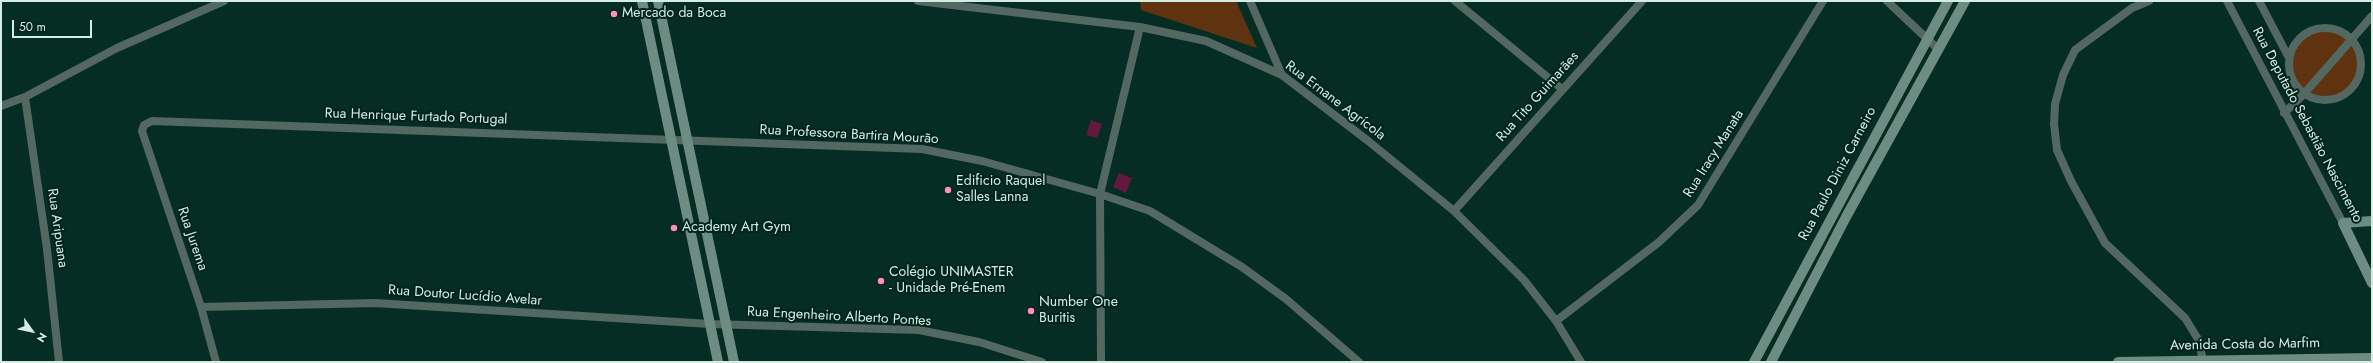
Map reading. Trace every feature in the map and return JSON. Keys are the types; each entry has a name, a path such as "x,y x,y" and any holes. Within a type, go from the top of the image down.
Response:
{"street":[{"path":"1,106 25,97 116,48 224,1"},
{"path":"642,1 718,362"},
{"path":"658,1 734,362"},
{"name":"Rua Ernane Agrícola","path":"918,1 1140,27 1206,41 1282,75 1367,140 1454,211 1524,280 1556,321 1581,362"},
{"path":"1250,1 1282,75"},
{"path":"1455,1 1562,89"},
{"name":"Rua Tito Guimarães","path":"1454,211 1642,1"},
{"name":"Rua Iracy Manata","path":"1556,321 1659,242 1698,205 1823,1"},
{"path":"1886,1 1938,49"},
{"name":"Rua Paulo Diniz Carneiro","path":"1754,362 1834,210 1948,1"},
{"name":"Rua Paulo Diniz Carneiro","path":"1771,362 1846,217 1965,1"},
{"path":"2149,1 2132,8 2075,50 2063,75 2055,104 2054,124 2058,150 2071,181 2105,242 2185,318 2198,339 2204,360"},
{"name":"Rua Deputado Sebastião Nascimento","path":"2227,1 2284,113 2343,223 2372,283"},
{"name":"Rua Deputado Sebastião Nascimento","path":"2259,1 2289,58 2290,72 2294,84 2304,95"},
{"path":"2284,113 2304,95 2372,16"},
{"path":"1101,362 1100,194 1140,27"},
{"path":"2289,58 2296,42 2308,31 2325,27 2341,31 2352,40 2360,57 2360,73 2352,88 2332,100 2316,100 2304,95"},
{"name":"Rua Aripuana","path":"25,97 47,249 59,362"},
{"name":"Rua Henrique Furtado Portugal","path":"144,125 152,121 687,140"},
{"name":"Rua Jurema","path":"144,125 142,131 202,307 216,362"},
{"name":"Rua Professora Bartira Mourão","path":"687,140 922,149 982,161 1100,194 1150,211 1242,267 1286,299 1359,362"},
{"path":"1834,210 1846,217"},
{"path":"2343,223 2372,221"},
{"name":"Rua Doutor Lucídio Avelar","path":"202,307 375,303 727,325"},
{"name":"Rua Engenheiro Alberto Pontes","path":"727,325 919,330 979,342 1042,362"},
{"name":"Avenida Costa do Marfim","path":"2118,362 2372,358"}],"shaded area":[{"path":"1140,1 1236,1 1257,48 1141,10"},
{"path":"2325,28 2345,34 2355,44 2361,64 2355,84 2345,94 2325,100 2305,94 2295,84 2289,64 2295,44 2305,34"},
{"path":"1091,120 1102,124 1097,138 1086,135"},
{"path":"1119,173 1132,178 1126,193 1113,187"}],"place":[{"name":"Mercado da Boca","path":"614,14"},
{"name":"Edificio Raquel Salles Lanna","path":"948,190"},
{"name":"Academy Art Gym","path":"674,228"},
{"name":"Colégio UNIMASTER - Unidade Pré-Enem","path":"881,281"},
{"name":"Number One Buritis","path":"1031,311"}]}
